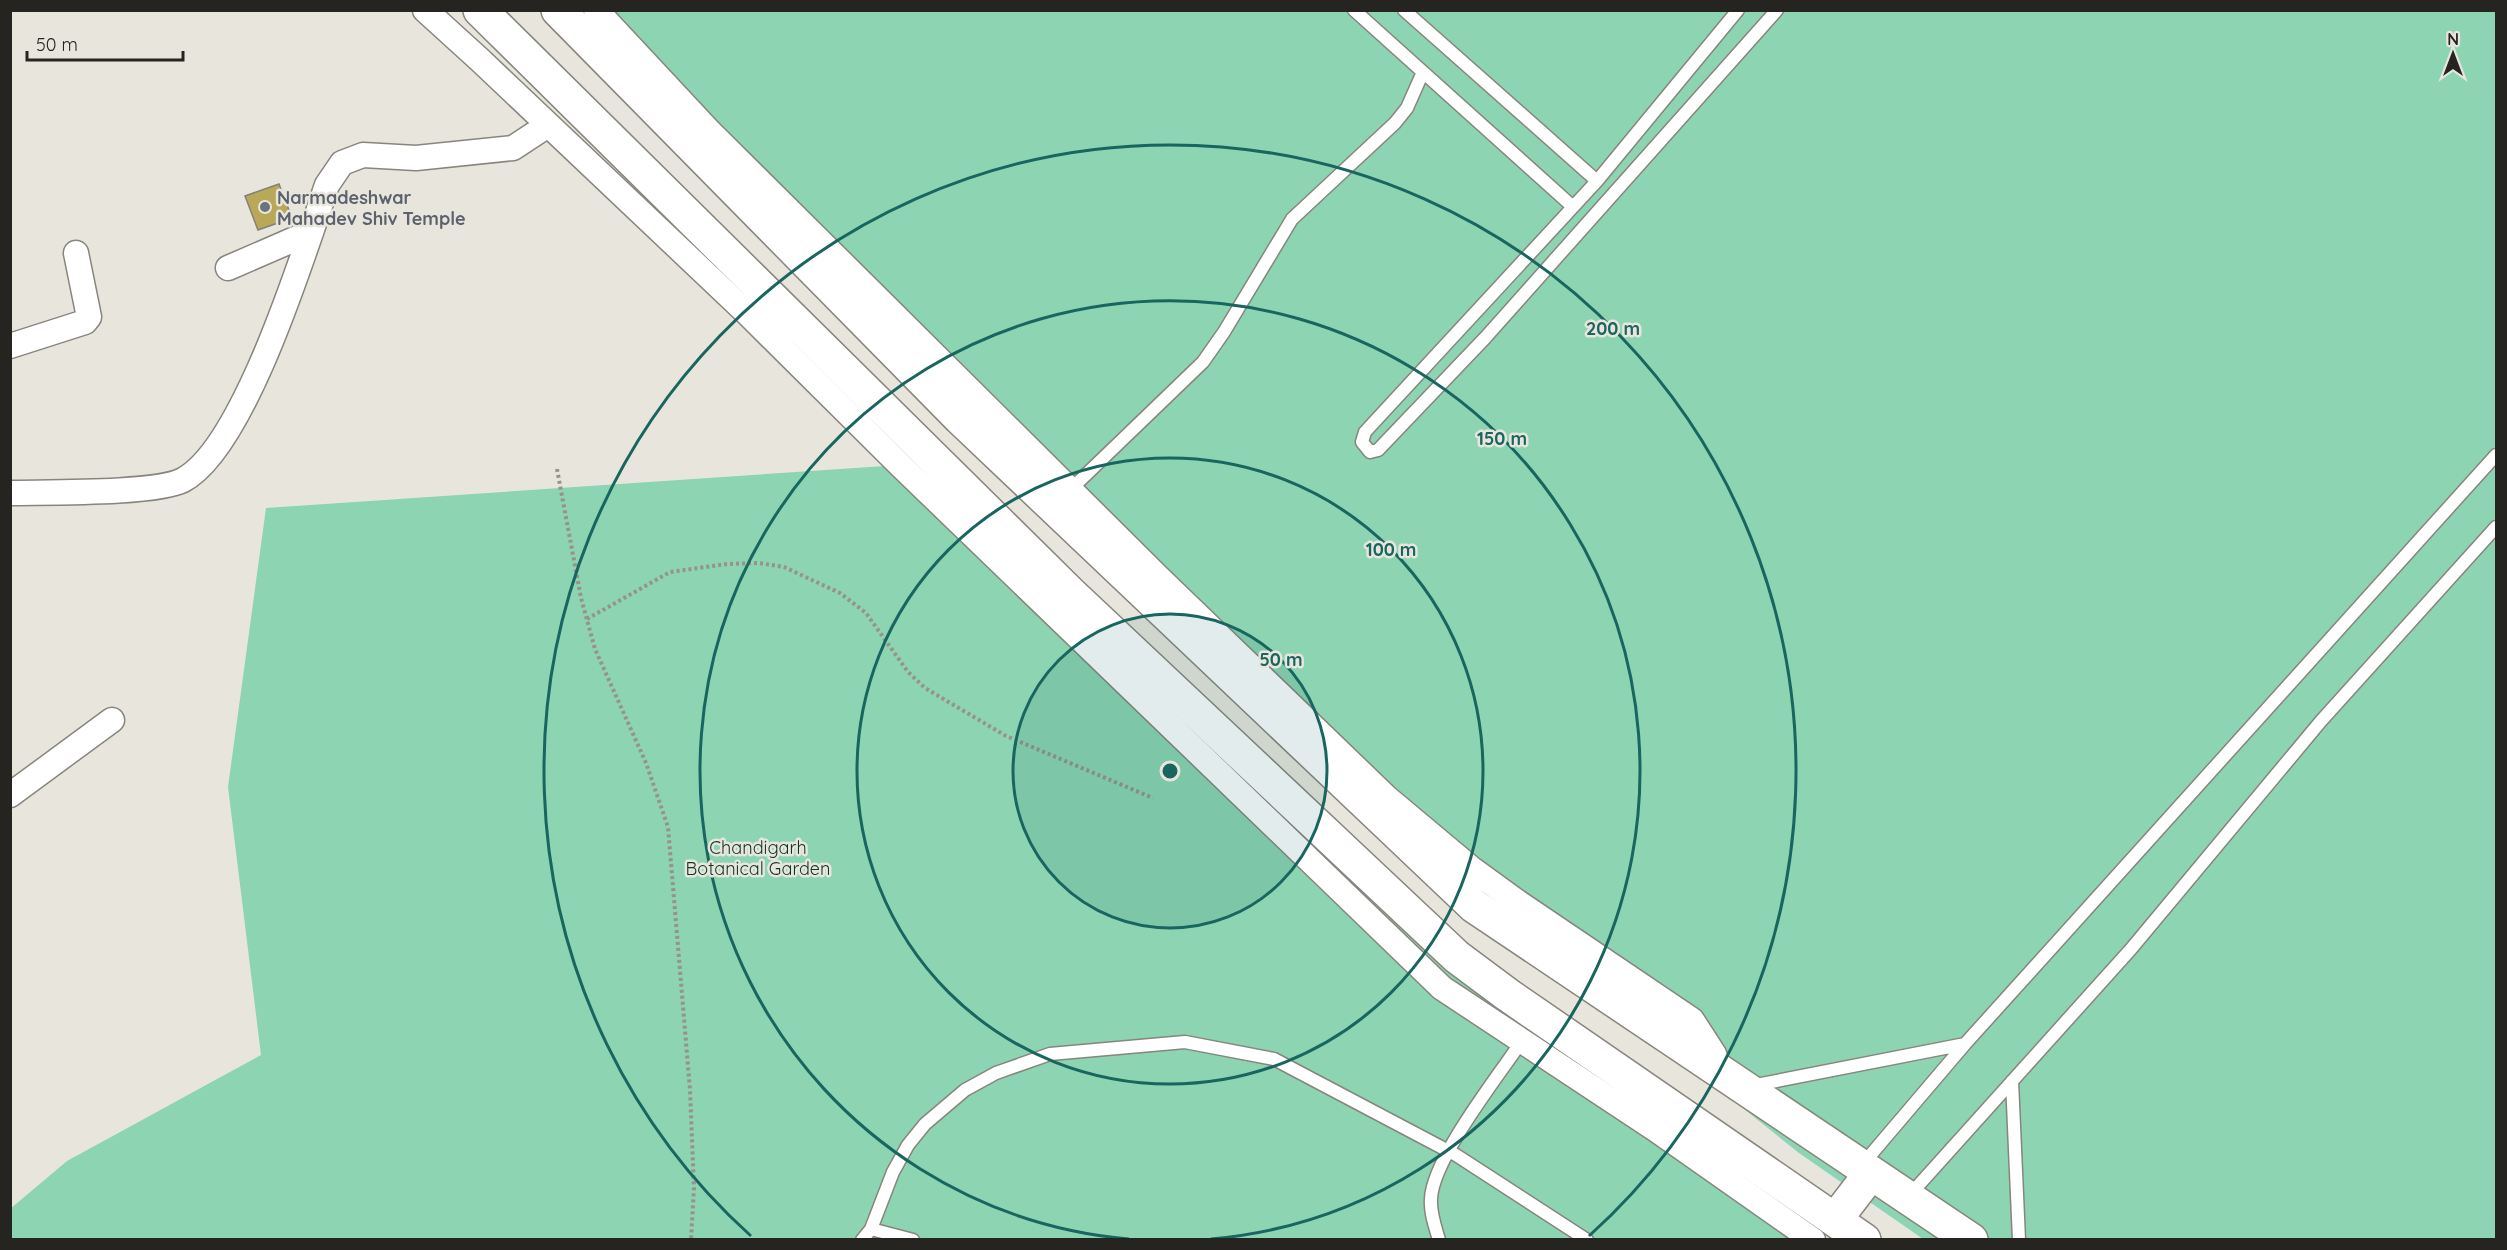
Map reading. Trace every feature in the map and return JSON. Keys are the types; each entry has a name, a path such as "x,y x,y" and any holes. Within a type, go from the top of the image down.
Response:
{"main road":[{"path":"480,10 1069,592 1457,957 1824,1230 1864,1239"},
{"path":"558,10 960,418 1062,498 1474,906 1971,1239"},
{"path":"1824,1230 1866,1169"}],"street":[{"path":"425,10 747,313 900,465 1442,988 1522,1041 1824,1230"},
{"path":"596,10 708,130 1062,498"},
{"path":"10,493 151,487 181,481 201,468 228,428 262,362 327,185 342,164 363,155 416,158 513,148 548,125"},
{"path":"228,268 311,232"},
{"path":"10,346 85,322 89,317 76,253"},
{"path":"10,795 111,720"}],"lane":[{"path":"1354,10 1572,206"},
{"path":"1404,10 1597,181"},
{"path":"1738,10 1597,181 1365,432 1362,442 1366,449 1370,452 1378,450 1485,338 1777,10"},
{"path":"1062,498 1203,362 1224,332 1292,219 1395,123 1407,108 1423,72"},
{"path":"1866,1169 1965,1044 2496,454"},
{"path":"1908,1197 2131,949 2322,721 2496,527"},
{"path":"1439,1239 1431,1200 1433,1182 1448,1151 1522,1041"},
{"path":"862,1239 871,1229 893,1172 908,1145 925,1124 965,1090 996,1073 1050,1054 1185,1042 1274,1059 1448,1151 1587,1239"},
{"path":"1732,1080 1965,1044"},
{"path":"2012,1081 2019,1239"},
{"path":"871,1229 913,1239"}],"path":[{"path":"557,469 586,619 595,649 660,797 668,827 690,1090 694,1188 691,1239"},
{"path":"586,619 670,572 727,564 759,563 784,567 840,593 866,613 908,672 925,688 1006,736 1153,798"}],"green space":[{"path":"606,11 2496,11 2496,1239 1923,1239 1799,1153 1557,959"},
{"name":"Chandigarh Botanical Garden","path":"900,465 1603,1095 1813,1239 11,1240 10,1209 67,1161 261,1055 228,787 266,508"}],"building":[{"path":"279,184 292,218 258,230 245,196"}],"place":[{"name":"Narmadeshwar Mahadev Shiv Temple","path":"265,207"}]}
